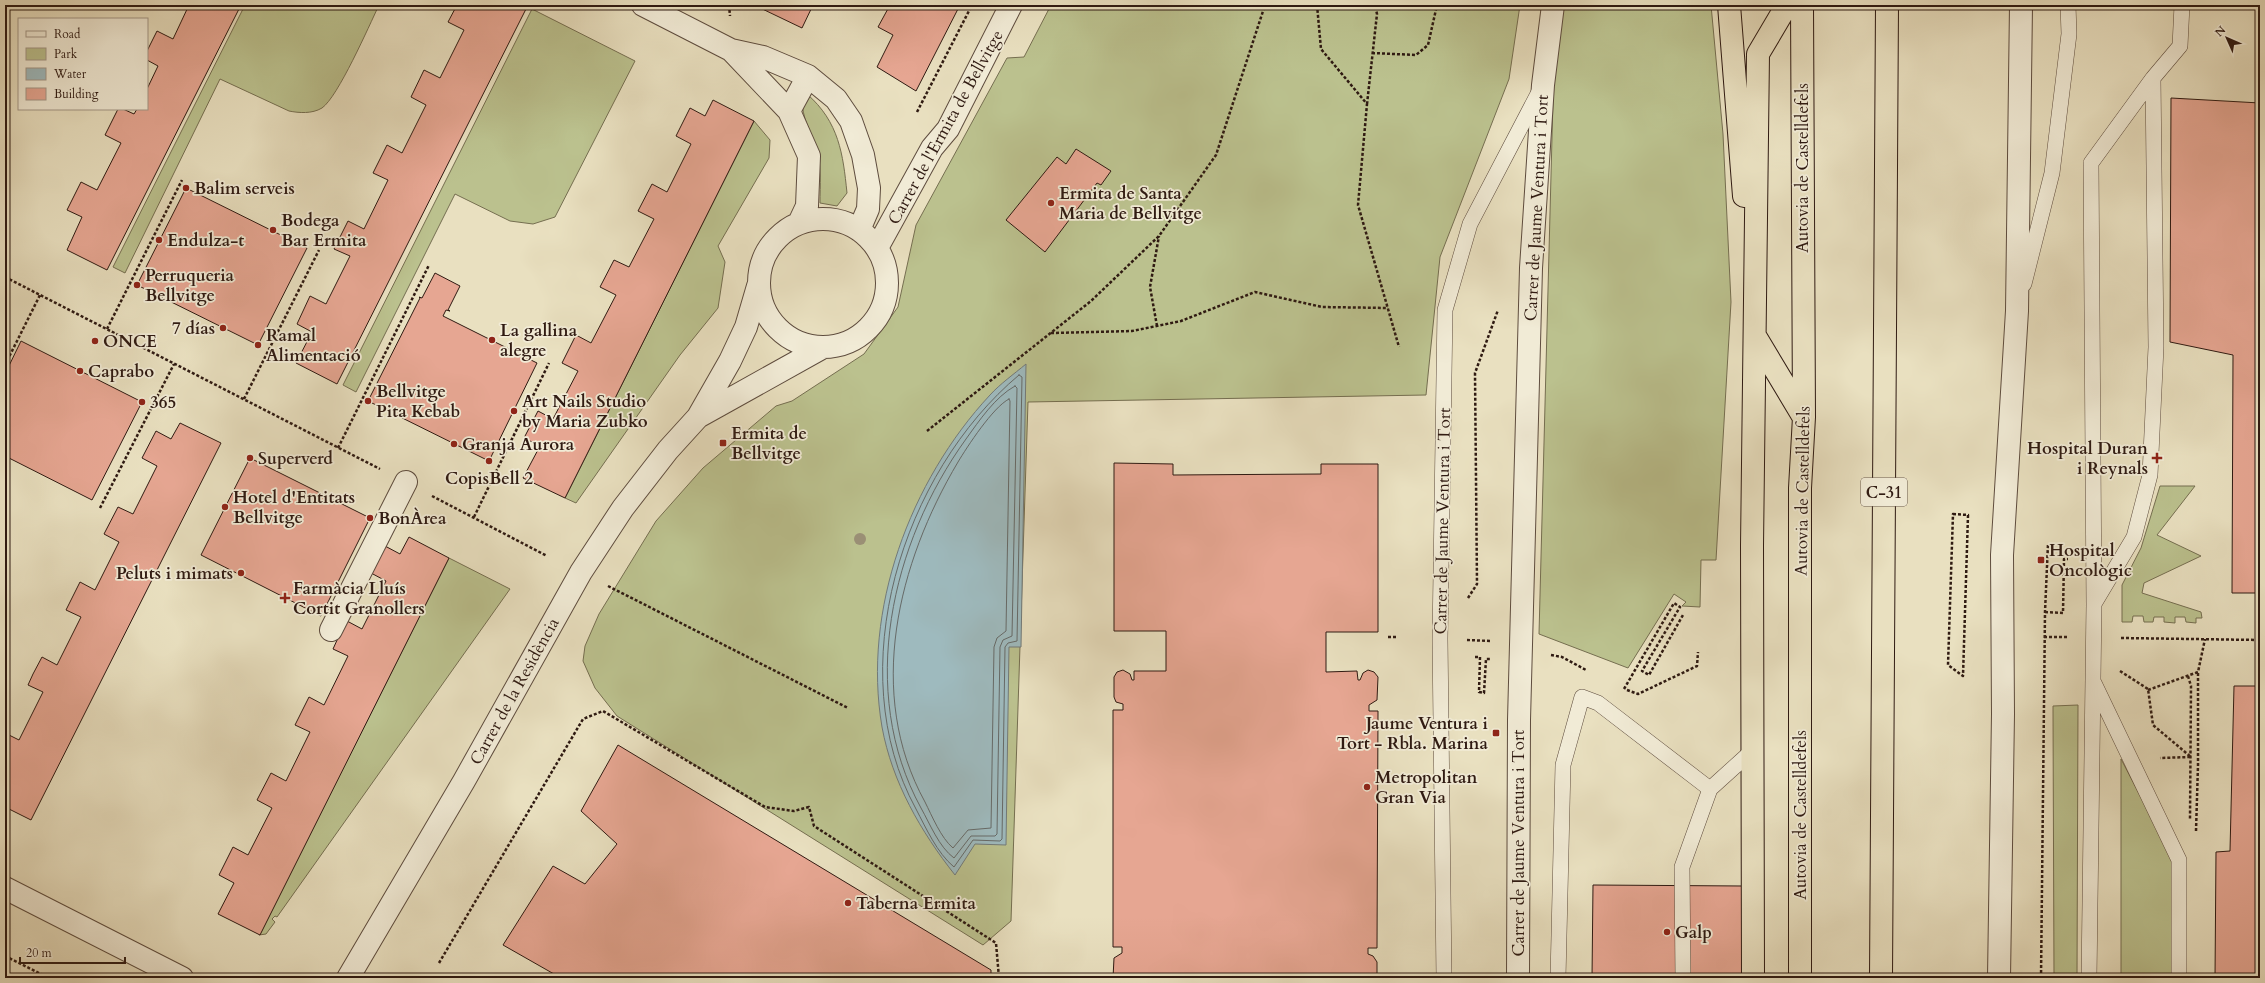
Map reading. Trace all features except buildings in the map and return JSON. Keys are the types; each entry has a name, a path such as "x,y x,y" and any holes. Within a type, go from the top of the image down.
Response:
{"highway":[{"path":"1729,5 1755,337 1804,417"},
{"path":"1753,978 1752,546 1758,54 1787,5"},
{"name":"Autovia de Castelldefels","path":"1800,978 1800,488 1804,417 1802,5"},
{"name":"C-31","path":"1880,978 1887,5"}],"street":[{"name":"Carrer de l'Ermita de Bellvitge","path":"643,5 731,50 763,57 808,76 839,104 851,121 863,155 869,188 868,209 859,230"},
{"name":"Carrer de l'Ermita de Bellvitge","path":"877,248 932,148 948,129 1011,5"},
{"name":"Carrer de Jaume Ventura i Tort","path":"1518,978 1519,720 1529,319 1534,207 1543,85 1553,5"},
{"path":"1999,978 2003,707 2002,555 2017,311 2021,5"},
{"name":"Carrer de l'Ermita de Bellvitge","path":"731,50 789,111 809,156 807,206 799,223"},
{"path":"789,111 808,76"},
{"path":"821,219 838,221 859,230 877,248 884,260 889,279 887,295 879,316 862,335 842,346 820,349 803,344 787,335 772,320 763,304 758,286 760,266 770,246 779,235 799,223 821,219"},
{"name":"Carrer de la Residència","path":"348,978 464,781 581,572 623,508 668,450 698,417 734,354 746,327 758,286"},
{"name":"Carrer de la Residència","path":"698,417 820,349"},
{"path":"331,630 406,482"},
{"path":"5,888 182,978"}],"lane":[{"path":"2017,311 2052,173 2069,34 2068,5"},
{"path":"2089,978 2094,604 2091,163 2153,78 2180,46 2182,5"},
{"path":"2094,604 2134,537 2150,475 2156,347 2153,78"},
{"name":"Carrer de Jaume Ventura i Tort","path":"1444,978 1440,639 1445,310 1470,224 1543,85"},
{"path":"2092,680 2180,860 2179,978"},
{"path":"1558,978 1563,765 1582,697 1598,703 1710,789"},
{"path":"1683,978 1682,867 1710,789 1752,751"}],"path":[{"name":"Carrer de l'Ermita de Bellvitge","path":"917,112 972,5"},
{"path":"927,431 1091,301 1159,236 1216,156 1265,5"},
{"path":"1317,5 1320,49 1367,104"},
{"path":"1375,5 1377,14 1358,204 1399,347"},
{"path":"1372,53 1416,55 1428,45 1437,5"},
{"path":"107,330 182,180"},
{"path":"1157,326 1150,287 1159,236"},
{"path":"244,399 320,250"},
{"path":"338,448 429,265"},
{"path":"5,277 474,517 547,556"},
{"path":"1050,333 1132,331 1181,321 1255,292 1322,307 1388,308"},
{"path":"5,365 40,295"},
{"path":"1463,604 1477,584 1475,373 1499,308"},
{"path":"474,517 550,363"},
{"path":"100,508 174,364"},
{"path":"1953,514 1968,515 1963,676 1948,665 1953,514"},
{"path":"2041,978 2044,637 2048,544"},
{"path":"601,582 848,708"},
{"path":"1624,689 1674,603 1680,607 1642,671 1648,675 1683,615"},
{"path":"1388,637 1398,637"},
{"path":"2044,637 2071,637"},
{"path":"2119,638 2260,640"},
{"path":"2196,819 2198,672 2204,639"},
{"name":"Carrer de Jaume Ventura i Tort","path":"1467,640 1488,641"},
{"path":"1617,686 1638,694 1697,666 1698,652"},
{"path":"1548,661 1548,654 1562,657 1589,671"},
{"path":"1475,657 1480,657 1479,692 1484,693 1486,659 1496,659"},
{"path":"2148,690 2198,672"},
{"path":"2188,676 2190,686 2190,819"},
{"path":"439,963 583,718 596,712 603,711 765,807 794,811 809,807 814,826 996,943 999,978"},
{"path":"5,956 49,978"}],"green space":[{"path":"245,5 379,5 353,60 336,90 329,101 318,110 306,112 289,111 220,79 125,273 113,267"},
{"path":"1051,5 1520,5 1509,79 1440,257 1426,395 1028,402 1011,921 983,945 617,716 595,688 583,661 585,646 599,614 656,521 703,468 776,406 792,401 864,354 898,307 916,225 1007,58 1024,57"},
{"path":"1558,5 1711,5 1723,134 1731,302 1716,560 1701,560 1700,607 1682,606 1686,602 1674,594 1628,668 1539,634 1554,61"},
{"path":"532,9 635,61 555,217 533,224 510,221 455,194 356,392 343,385"},
{"path":"807,94 826,116 838,139 844,165 847,193 837,206 820,203 818,154 802,106 802,99"},
{"path":"754,121 770,140 769,158 718,246 725,262 718,308 680,355 576,503 565,498"},
{"path":"2160,486 2195,486 2157,535 2201,556 2144,583 2142,593 2201,612 2202,618 2196,618 2196,623 2186,622 2185,617 2175,617 2175,623 2164,622 2164,617 2154,617 2153,622 2144,622 2143,616 2133,616 2132,622 2122,622 2122,585 2141,548"},
{"path":"449,558 510,589 277,917 275,916 272,919 275,922 266,934 259,935"},
{"path":"2078,705 2077,978 2054,978 2053,706"},
{"path":"2121,759 2173,859 2172,978 2121,978"}],"water":[{"path":"1026,364 1021,647 1009,647 1006,845 975,844 955,875 920,824 901,787 893,767 882,727 878,683 879,638 886,593 898,549 915,507 937,467 962,429 990,395"}],"place":[{"name":"Balim serveis","path":"186,188"},
{"name":"Ermita de Santa Maria de Bellvitge","path":"1051,203"},
{"name":"Bodega Bar Ermita","path":"273,230"},
{"name":"Endulza-t","path":"159,240"},
{"name":"Perruqueria Bellvitge","path":"137,285"},
{"name":"7 días","path":"223,328"},
{"name":"La gallina alegre","path":"492,340"},
{"name":"ONCE","path":"95,341"},
{"name":"Ramal Alimentació","path":"258,345"},
{"name":"Caprabo","path":"80,371"},
{"name":"Bellvitge Pita Kebab","path":"368,401"},
{"name":"365","path":"142,402"},
{"name":"Art Nails Studio by Maria Zubko","path":"514,411"},
{"name":"Ermita de Bellvitge","path":"723,443"},
{"name":"Granja Aurora","path":"454,444"},
{"name":"Superverd","path":"250,458"},
{"name":"Hospital Duran i Reynals","path":"2157,458"},
{"name":"CopisBell 2","path":"489,461"},
{"name":"Hotel d'Entitats Bellvitge","path":"225,507"},
{"name":"BonÀrea","path":"370,518"},
{"name":"Hospital Oncològic","path":"2041,560"},
{"name":"Peluts i mimats","path":"241,573"},
{"name":"Farmàcia Lluís Cortit Granollers","path":"285,598"},
{"name":"Jaume Ventura i Tort - Rbla. Marina","path":"1496,733"},
{"name":"Metropolitan Gran Via","path":"1367,787"},
{"name":"Taberna Ermita","path":"848,903"},
{"name":"Galp","path":"1667,932"}]}
